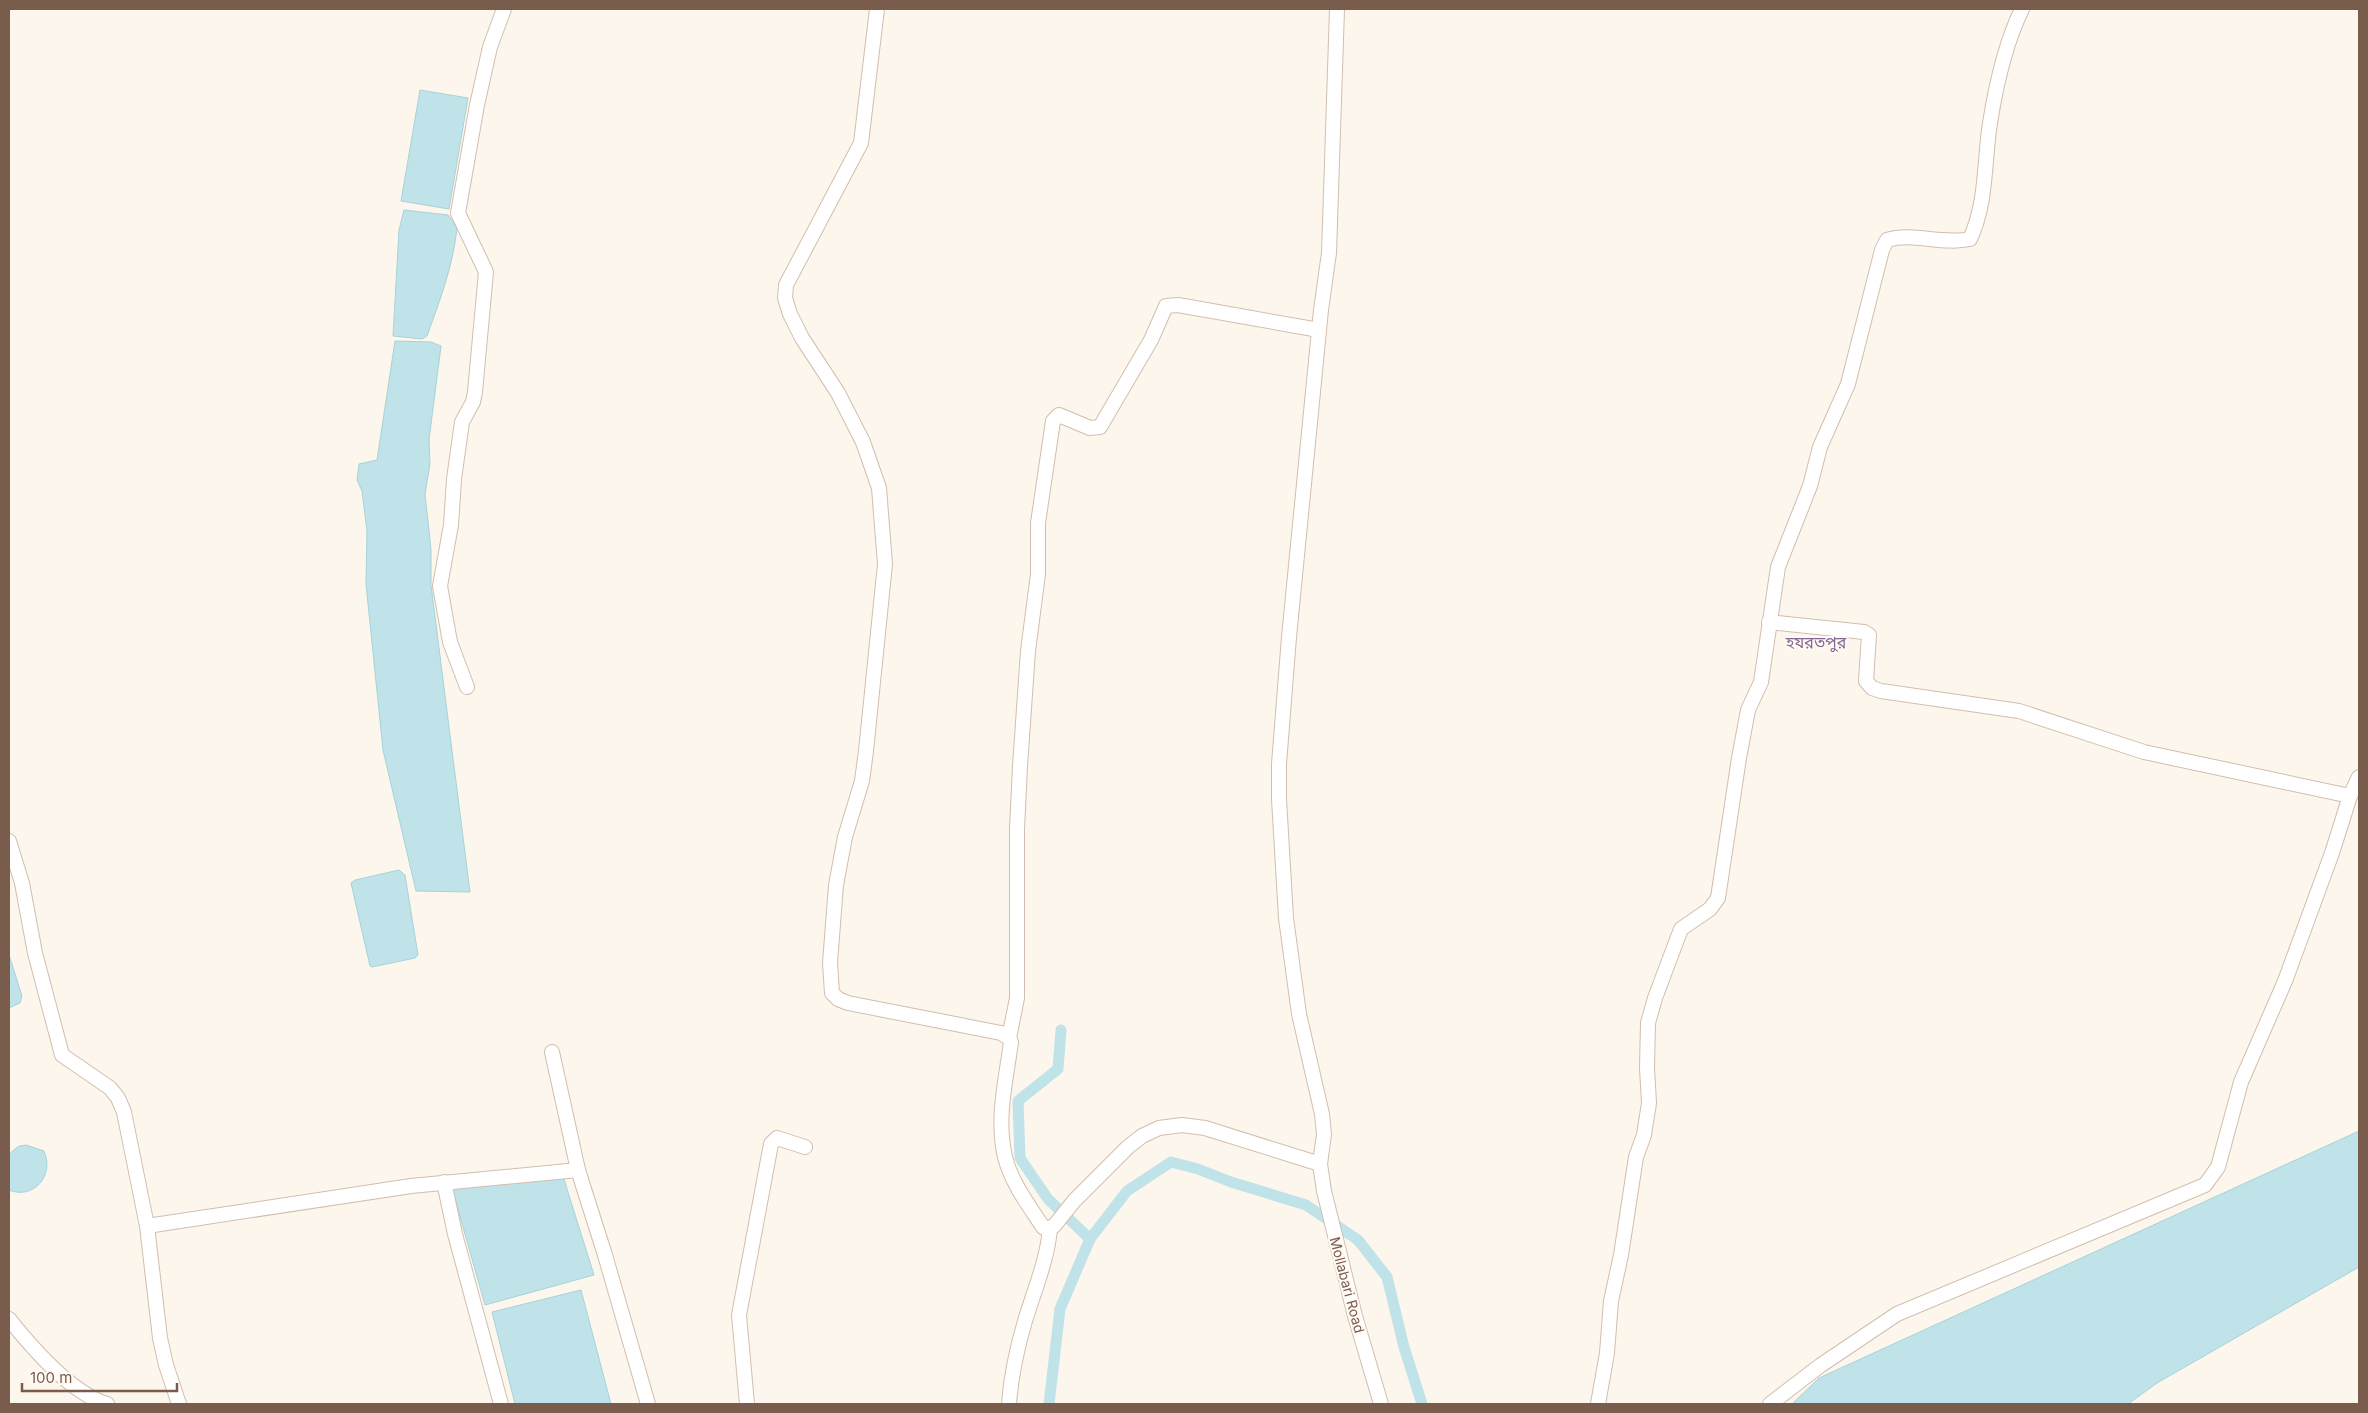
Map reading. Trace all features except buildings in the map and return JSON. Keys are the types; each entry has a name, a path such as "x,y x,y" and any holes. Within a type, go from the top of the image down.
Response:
{"street":[{"path":"467,687 450,642 440,586 451,525 454,479 462,422 473,402 486,272 458,213 477,105 490,47 504,9"},
{"path":"877,9 861,143 786,285 785,298 790,314 802,338 838,393 863,442 875,474 883,518 885,564 862,781 845,837 836,885 830,985 832,993 838,999 848,1003 1001,1033 1009,1038"},
{"name":"Mollabari Road","path":"1337,9 1329,253 1319,330 1288,637 1279,764 1282,880 1299,1014 1322,1114 1324,1134 1320,1164 1324,1191 1332,1232 1381,1404"},
{"path":"1598,1404 1607,1353 1611,1301 1621,1255 1636,1157 1644,1135 1649,1103 1647,1068 1648,1023 1655,998 1681,929 1710,909 1718,898 1739,758 1748,710 1761,682 1778,567 1810,486 1820,448 1848,384 1882,250 1887,240 1898,237 1955,242 1970,239 1976,226 1986,173 1992,116 2006,49 2022,9"},
{"path":"1052,1228 1043,1227 1022,1194 1005,1158 1000,1132 1011,1042 1009,1038 1017,998 1017,829 1028,651 1038,574 1038,523 1053,421 1059,415 1090,428 1100,427 1152,340 1166,306 1178,305 1319,330"},
{"path":"1769,622 1864,632 1869,635 1866,681 1872,688 1881,692 2019,711 2144,752 2350,796"},
{"path":"1770,1404 1821,1365 1897,1314 2205,1185 2218,1167 2241,1082 2285,981 2332,853 2350,796 2359,778"},
{"path":"9,840 22,883 35,953 62,1054 80,1069 103,1082 118,1098 124,1112 146,1226 160,1338 178,1404"},
{"path":"552,1052 578,1170 605,1255 648,1404"},
{"path":"1009,1404 1012,1378 1024,1323 1052,1228 1074,1201 1128,1147 1142,1136 1159,1128 1182,1125 1205,1128 1320,1164"},
{"path":"747,1404 739,1315 771,1144 777,1138 805,1147"},
{"path":"146,1226 444,1182 578,1170"},
{"path":"444,1182 455,1234 501,1404"},
{"path":"9,1319 26,1340 71,1383 95,1400 107,1404"}],"water":[{"path":"420,90 468,98 449,209 401,201"},
{"path":"404,210 448,215 457,228 445,283 427,336 422,339 393,336 399,230"},
{"path":"395,341 431,342 441,346 429,440 430,464 425,494 431,549 431,585 470,892 416,891 383,750 366,584 367,531 362,491 357,480 359,464 377,460"},
{"path":"399,870 405,875 418,955 415,958 372,967 370,966 351,883 355,880"},
{"path":"9,955 22,996 20,1003 9,1008"},
{"path":"2359,1131 2359,1267 2157,1383 2128,1404 1792,1404 1819,1378"},
{"path":"26,1145 44,1151 47,1169 44,1177 34,1189 26,1192 9,1190 9,1154 19,1146"},
{"path":"562,1173 594,1275 485,1305 452,1188"},
{"path":"581,1290 611,1404 515,1404 492,1312"}],"waterway":[{"path":"1061,1030 1058,1069 1018,1101 1020,1158 1048,1199 1090,1239"},
{"path":"1049,1404 1060,1309 1090,1239 1127,1191 1171,1162 1198,1169 1231,1182 1306,1205 1358,1240 1387,1277 1404,1347 1422,1404"}],"district":[{"name":"হযরতপুর","path":"1816,642"}]}
